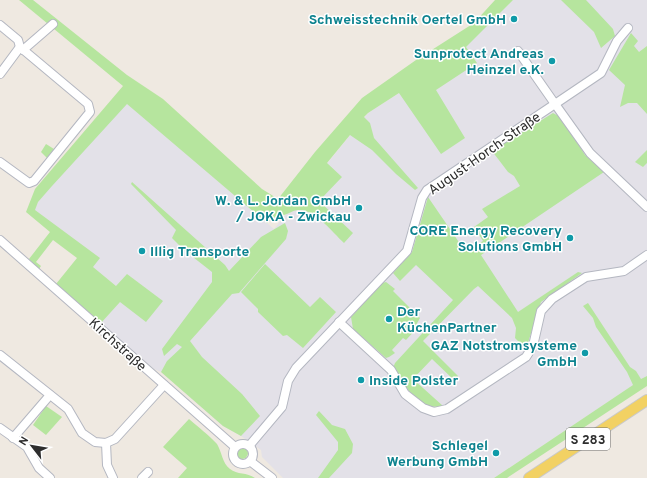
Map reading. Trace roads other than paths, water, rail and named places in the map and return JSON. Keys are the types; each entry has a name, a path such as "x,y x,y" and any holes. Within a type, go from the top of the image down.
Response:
{"main road":[{"name":"S 283","path":"529,478 647,400"}],"street":[{"path":"1,69 22,49 53,24"},
{"path":"0,25 18,40 22,49 88,104 90,112 34,181 29,183 0,162"},
{"path":"555,104 601,73 617,41 628,28"},
{"name":"August-Horch-Straße","path":"518,51 590,153 647,208"},
{"name":"August-Horch-Straße","path":"249,446 282,407 291,374 407,251 422,198 427,190 555,104"},
{"name":"Kirchstraße","path":"0,240 235,447"},
{"path":"339,322 390,370 405,394 426,410 440,412 526,357 533,346 541,311 552,299 586,277 624,271 647,255"},
{"path":"0,355 68,409 82,433 95,442 106,443 115,439 164,385"},
{"path":"13,438 50,395"},
{"path":"0,428 27,447 39,468 50,478"},
{"path":"106,443 107,465 113,478"},
{"path":"243,444 249,446 253,453 250,461 242,464 236,461 232,454 235,447 243,444"},
{"path":"250,461 272,478"},
{"path":"142,478 148,472"}],"place":[{"name":"Schweisstechnik Oertel GmbH","path":"514,19"},
{"name":"Sunprotect Andreas Heinzel e.K.","path":"552,61"},
{"name":"W. & L. Jordan GmbH / JOKA - Zwickau","path":"359,208"},
{"name":"CORE Energy Recovery Solutions GmbH","path":"570,238"},
{"name":"Illig Transporte","path":"142,251"},
{"name":"Der KüchenPartner","path":"389,319"},
{"name":"GAZ Notstromsysteme GmbH","path":"585,353"},
{"name":"Inside Polster","path":"361,380"},
{"name":"Schlegel Werbung GmbH","path":"496,453"}]}
